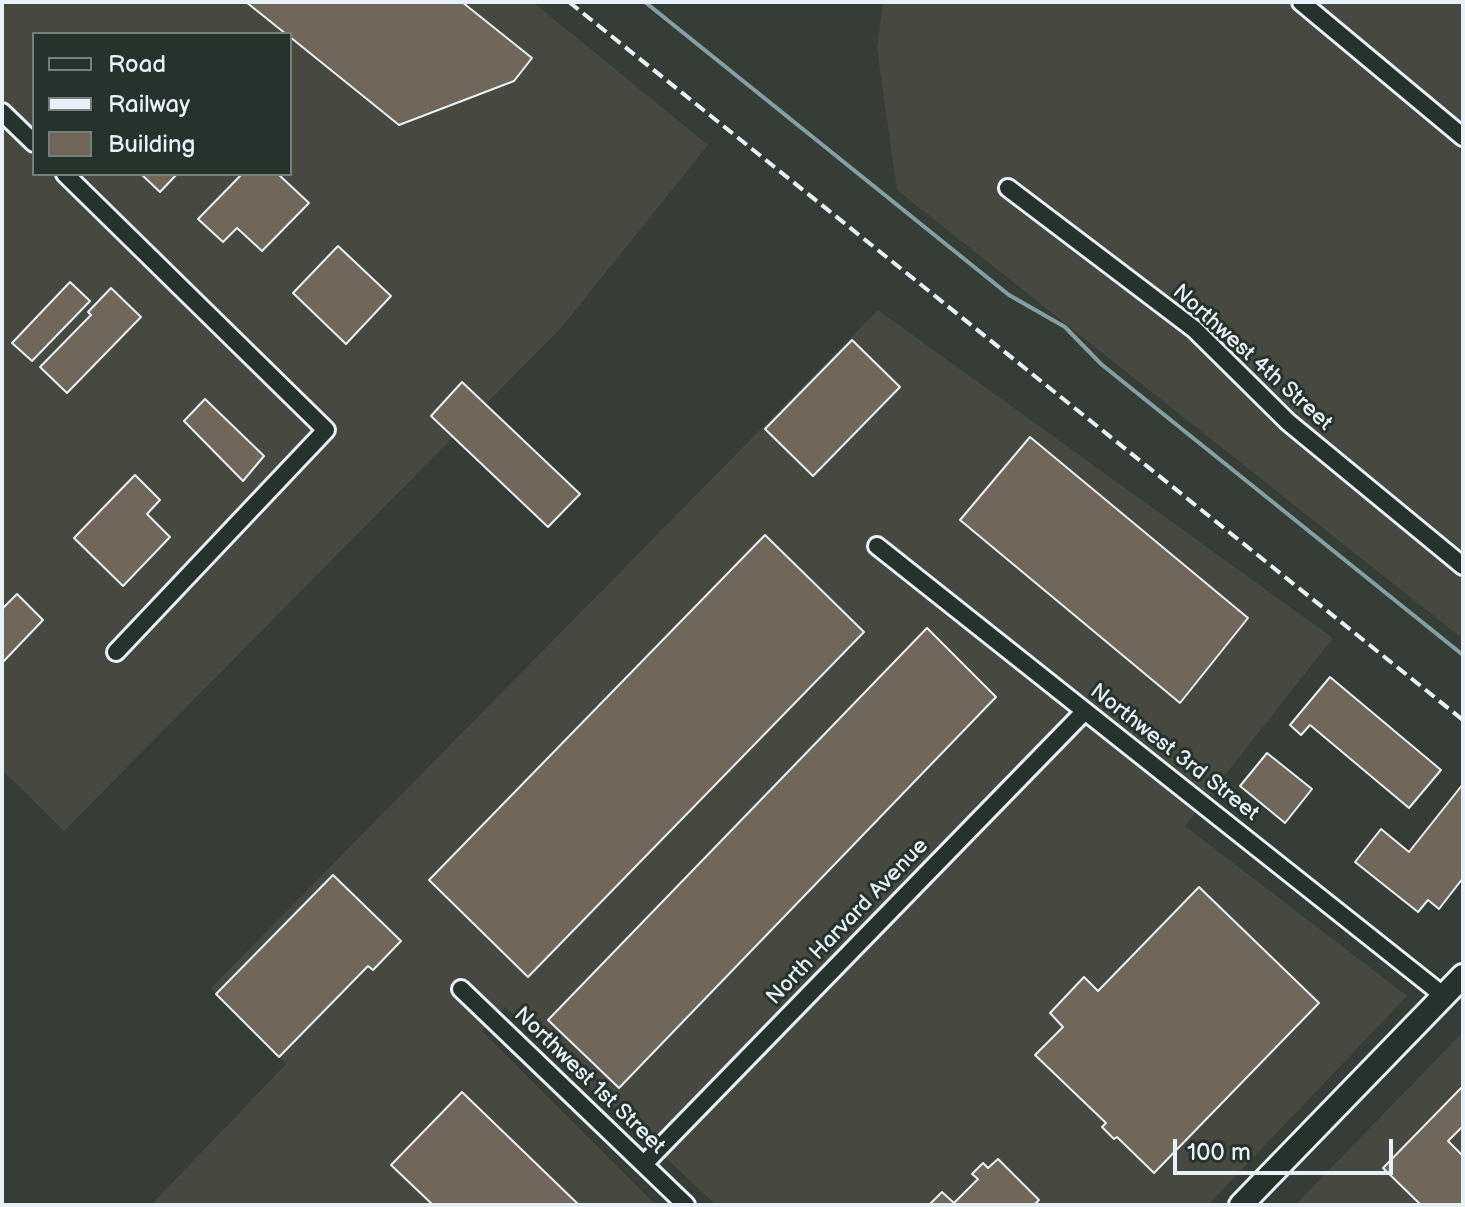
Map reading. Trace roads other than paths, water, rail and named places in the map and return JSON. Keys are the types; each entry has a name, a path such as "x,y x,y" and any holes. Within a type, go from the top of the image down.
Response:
{"main road":[{"path":"1241,1205 1463,976"}],"street":[{"path":"1301,2 1463,137"},
{"path":"2,112 32,141"},
{"path":"67,176 326,430 116,652"},
{"name":"Northwest 4th Street","path":"1008,188 1194,329 1288,422 1463,566"},
{"name":"Northwest 3rd Street","path":"877,546 1444,996"},
{"name":"North Harvard Avenue","path":"644,1164 1085,711"},
{"name":"Northwest 1st Street","path":"461,989 686,1205"}],"waterway":[{"path":"645,2 1009,295 1065,327 1101,364 1463,655"}],"railway":[{"path":"569,2 1463,720"}]}
